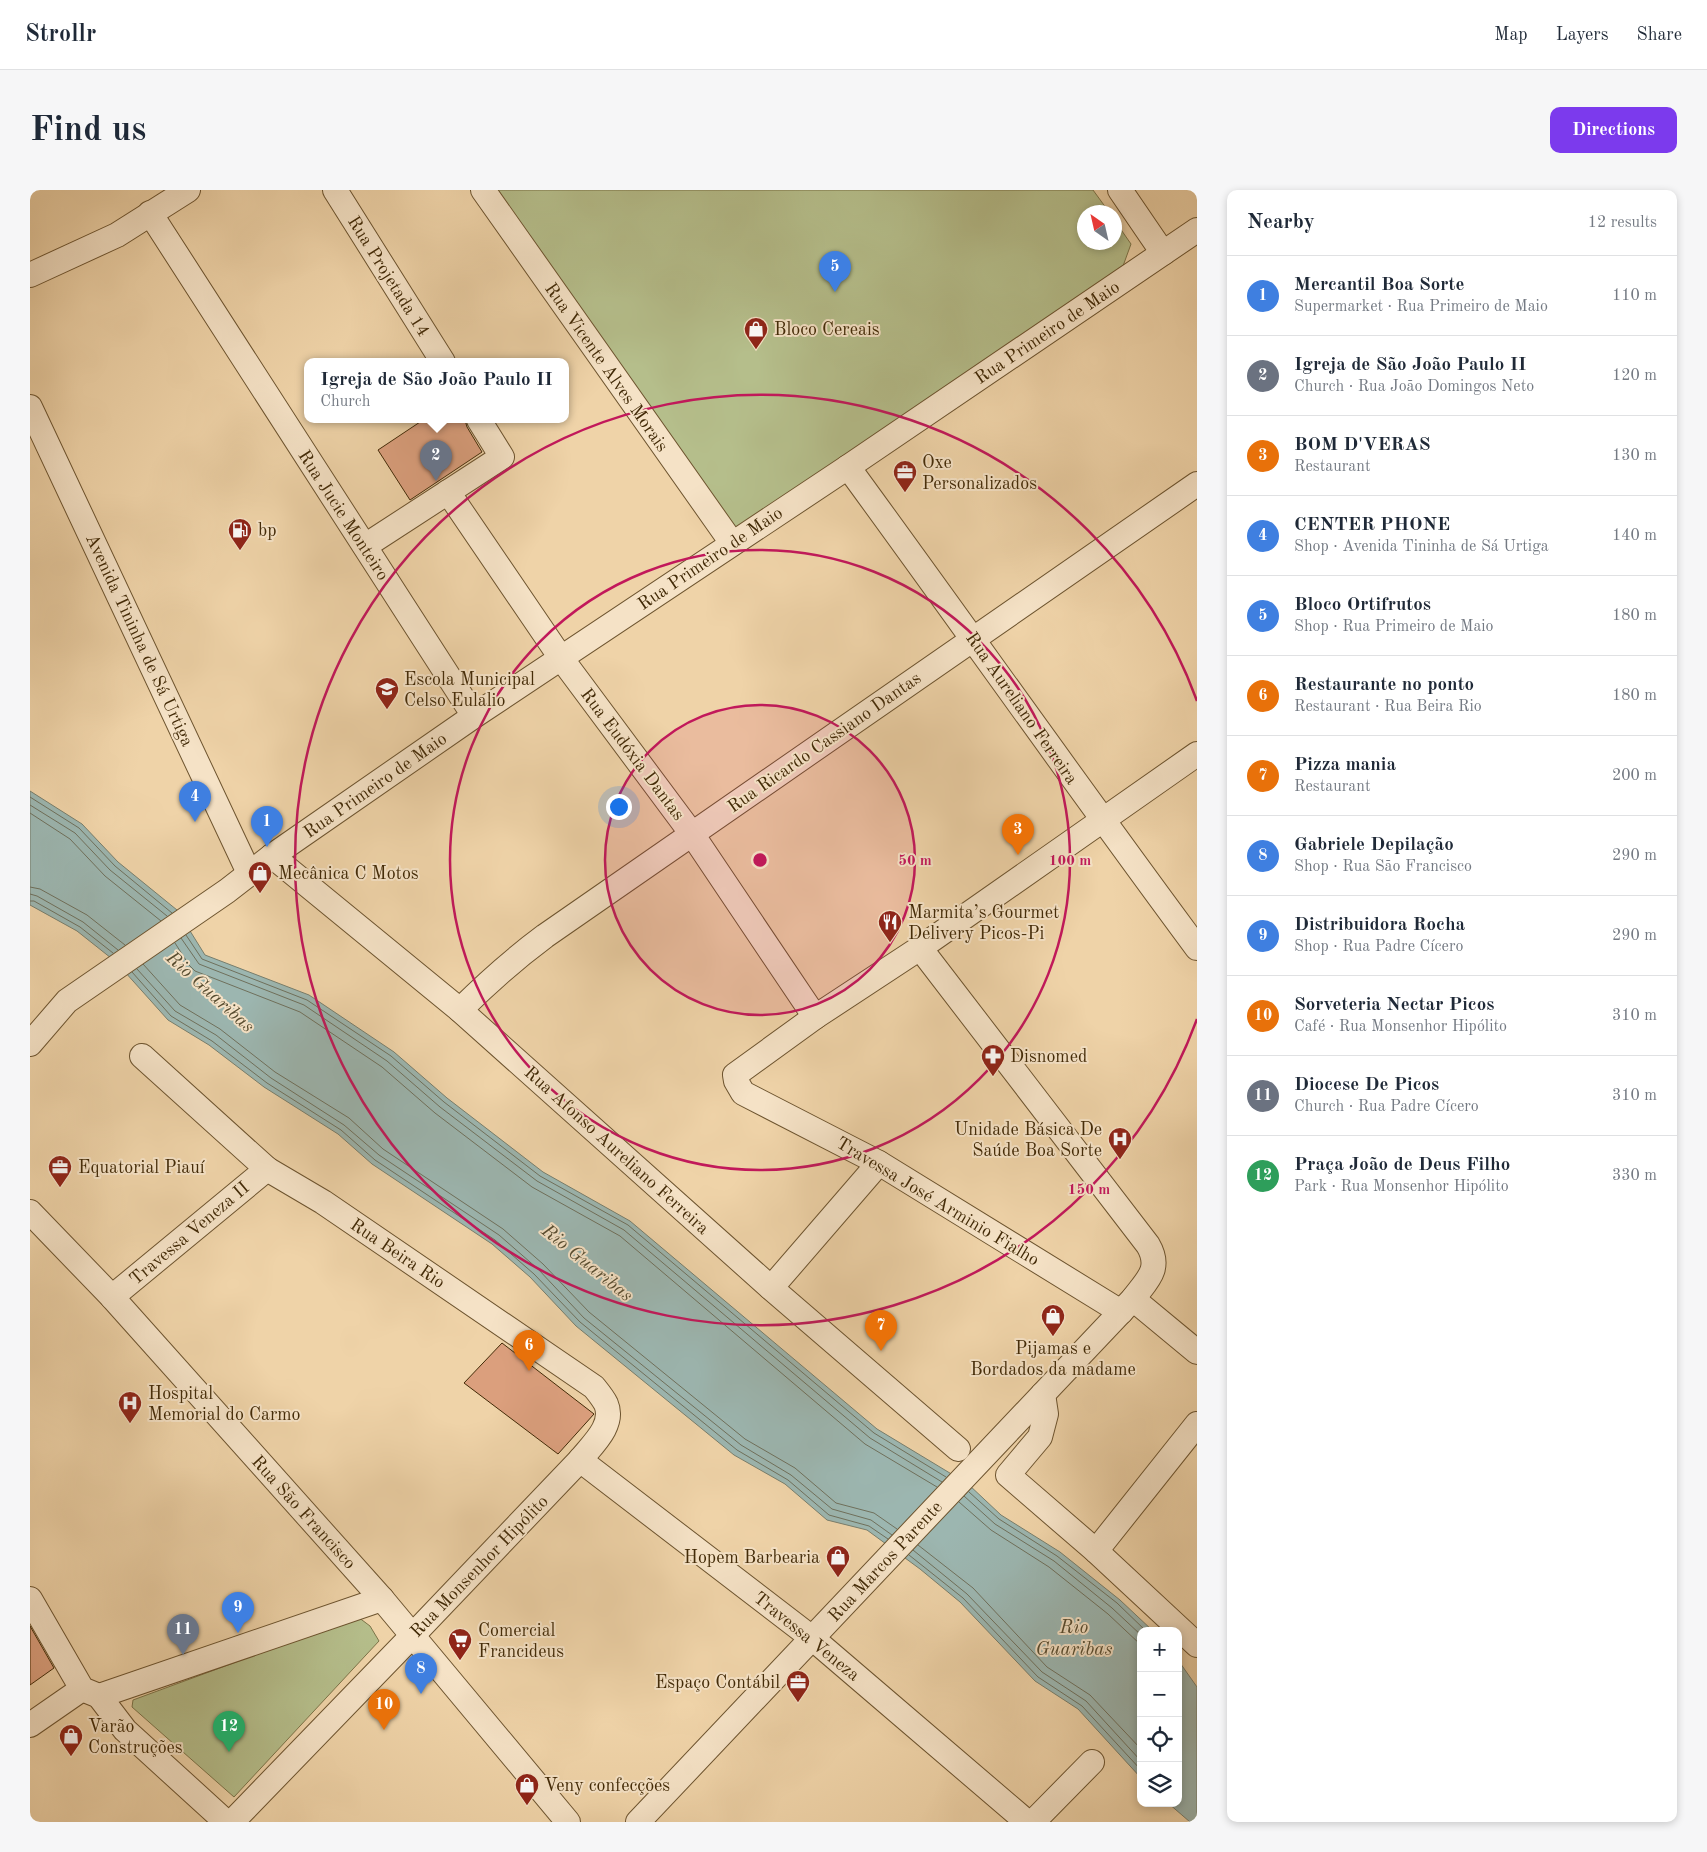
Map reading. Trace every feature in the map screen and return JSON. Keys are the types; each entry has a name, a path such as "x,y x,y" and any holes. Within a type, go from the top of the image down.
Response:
{"street":[{"path":"30,275 117,235 188,190"},
{"name":"Rua Projetada 14","path":"335,190 440,358"},
{"name":"Rua Vicente Alves Morais","path":"483,190 732,543"},
{"path":"1120,190 1163,253"},
{"name":"Rua Jucie Monteiro","path":"150,213 474,716"},
{"name":"Rua Primeiro de Maio","path":"30,1044 67,1001 227,891 272,856 474,716 848,467 1197,230"},
{"name":"Avenida Tininha de Sá Urtiga","path":"30,407 250,874"},
{"path":"365,546 502,457 481,423"},
{"name":"Rua Aureliano Ferreira","path":"848,467 1102,821 1197,948"},
{"name":"Rua Ricardo Cassiano Dantas","path":"460,1010 490,979 516,958 972,638 1197,484"},
{"name":"Rua Eudóxia Dantas","path":"448,492 561,658 692,834 815,1018"},
{"path":"815,1018 920,948 1197,754"},
{"name":"Rua Afonso Aureliano Ferreira","path":"272,856 460,1010 771,1288 958,1449"},
{"name":"Rua Marcos Parente","path":"638,1822 1127,1305 1150,1278 1154,1267 1153,1254 1148,1245 920,948"},
{"name":"Travessa José Arminio Fialho","path":"815,1018 735,1075 736,1081 743,1093 879,1162 1127,1305 1197,1352"},
{"name":"Rua Beira Rio","path":"142,1056 266,1169 323,1202 594,1387 606,1405 608,1420 601,1434 580,1460"},
{"path":"771,1288 879,1162"},
{"name":"Travessa Veneza II","path":"112,1297 266,1169"},
{"name":"Rua São Francisco","path":"30,1212 112,1297 382,1599 568,1822"},
{"path":"1043,1394 1046,1414 1040,1436 1008,1475 1096,1551 1197,1645"},
{"path":"1096,1551 1197,1424"},
{"name":"Rua Monsenhor Hipólito","path":"232,1822 580,1460"},
{"name":"Travessa Veneza","path":"580,1460 812,1638 1027,1822"},
{"path":"30,1725 90,1692 382,1599"},
{"path":"30,1600 90,1692 125,1730 226,1822"},
{"path":"1033,1822 1092,1762"}],"green space":[{"path":"494,190 1093,190 1104,205 1077,205 1077,250 1122,250 1122,231 1131,244 1123,266 734,530"},
{"path":"358,1617 370,1626 379,1641 234,1797 132,1707 133,1700"}],"water":[{"name":"Rio Guaribas","path":"30,791 82,824 118,862 177,910 205,955 309,995 394,1052 447,1098 543,1172 630,1221 877,1429 968,1484 1001,1515 1060,1552 1120,1600 1149,1627 1137,1627 1137,1774 1078,1709 1035,1681 960,1602 920,1569 867,1530 827,1520 785,1484 734,1455 576,1326 530,1277 492,1244 372,1164 338,1134 264,1087 209,1045 168,1020 116,962 77,931 30,905"},
{"path":"1182,1666 1197,1687 1197,1822 1190,1822 1173,1807 1182,1807"}],"building":[{"path":"418,423 466,423 482,452 410,500 378,450"},
{"path":"502,1343 594,1414 558,1454 464,1383"},
{"path":"30,1626 54,1668 30,1685"}],"place":[{"name":"Bloco Ortifrutos","path":"835,292"},
{"name":"Bloco Cereais","path":"756,350"},
{"name":"Igreja de São João Paulo II","path":"436,481"},
{"name":"Oxe Personalizados","path":"905,493"},
{"name":"bp","path":"240,551"},
{"name":"Escola Municipal Celso Eulalio","path":"387,710"},
{"name":"CENTER PHONE","path":"195,822"},
{"name":"Mercantil Boa Sorte","path":"267,847"},
{"name":"BOM D'VERAS","path":"1018,855"},
{"name":"Mecânica C Motos","path":"260,894"},
{"name":"Marmita’s Gourmet Delivery Picos-Pi","path":"890,943"},
{"name":"Disnomed","path":"993,1077"},
{"name":"Unidade Básica De Saúde Boa Sorte","path":"1120,1160"},
{"name":"Equatorial Piauí","path":"60,1188"},
{"name":"Pijamas e Bordados da madame","path":"1053,1337"},
{"name":"Pizza mania","path":"881,1351"},
{"name":"Restaurante no ponto","path":"529,1371"},
{"name":"Hospital Memorial do Carmo","path":"130,1424"},
{"name":"Hopem Barbearia","path":"838,1578"},
{"name":"Distribuidora Rocha","path":"238,1633"},
{"name":"Diocese De Picos","path":"183,1655"},
{"name":"Comercial Francideus","path":"460,1661"},
{"name":"Gabriele Depilação","path":"421,1694"},
{"name":"Espaço Contábil","path":"798,1703"},
{"name":"Sorveteria Nectar Picos","path":"384,1730"},
{"name":"Praça João de Deus Filho","path":"229,1752"},
{"name":"Varão Construções","path":"71,1757"},
{"name":"Veny confecções","path":"527,1806"}]}
